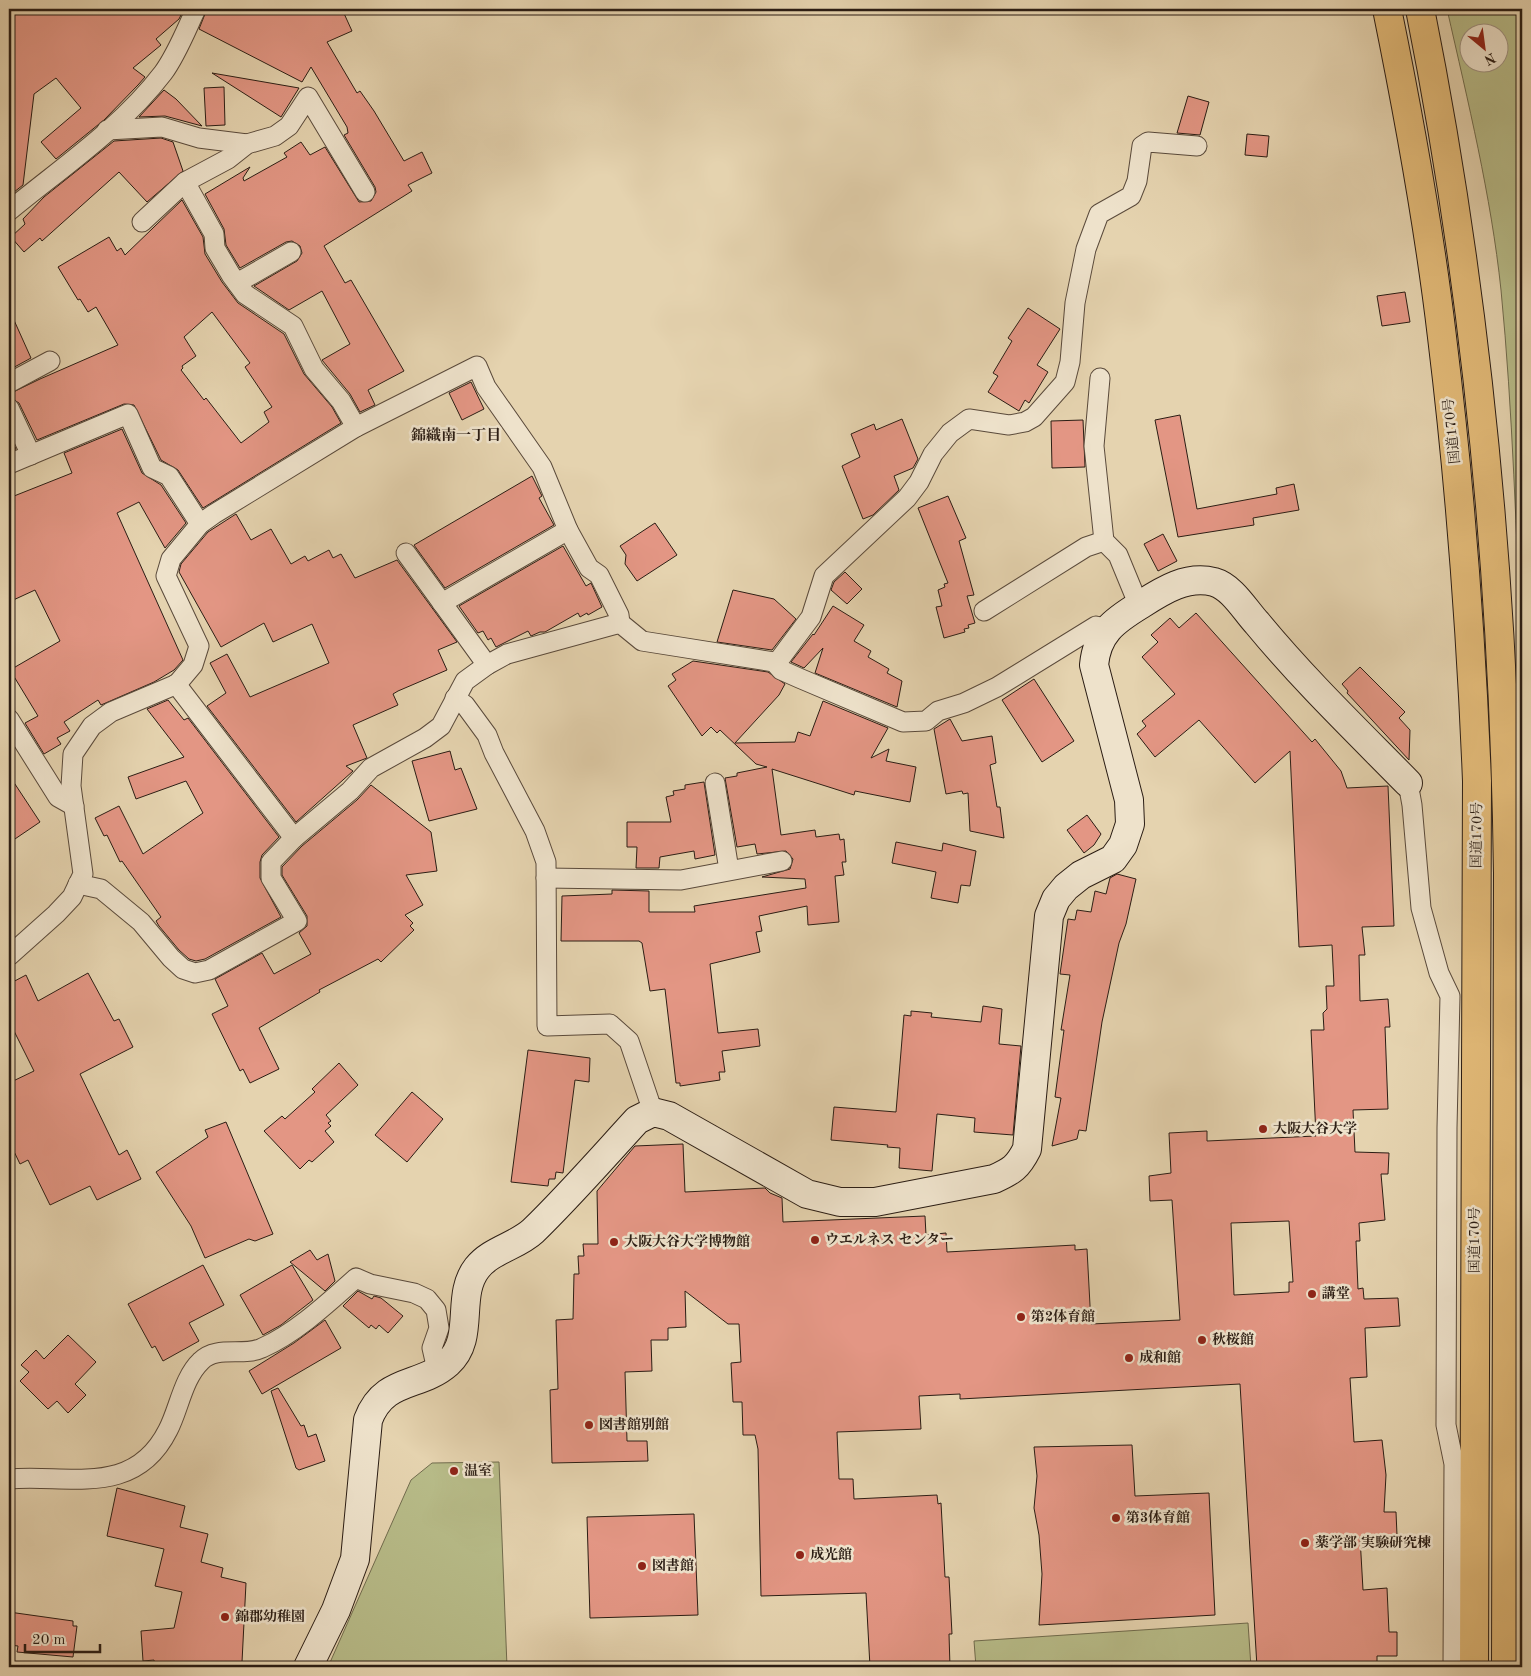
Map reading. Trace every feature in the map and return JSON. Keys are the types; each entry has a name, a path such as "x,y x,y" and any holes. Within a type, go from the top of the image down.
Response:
{"highway":[{"name":"国道170号","path":"1387,9 1411,131 1442,336 1465,558 1472,675 1477,781 1474,1667"},
{"path":"1420,9 1438,102 1475,354 1490,488 1502,661 1508,873 1506,1667"}],"street":[{"path":"9,211 107,130 164,72 196,9"},
{"path":"142,222 185,182 228,159 247,144 275,136 289,126 308,97 365,192"},
{"path":"107,130 162,127 199,138 247,144"},
{"path":"776,664 811,617 824,576 907,498 919,482 933,454 950,433 969,419 1009,424 1025,422 1034,417 1065,382 1070,362 1075,303 1086,249 1099,214 1131,196 1137,181 1142,146 1148,142 1197,146"},
{"path":"185,182 214,234 215,248 237,283 245,294 293,326 314,369 341,401 356,426"},
{"path":"237,283 291,252"},
{"path":"9,384 50,361"},
{"path":"9,956 72,897 83,874 71,786 73,754 92,726 111,712 176,684 192,665 199,646 166,576 172,559 200,524 356,426 476,366 486,387 542,467 568,530 589,568 599,575 619,615 620,622 642,641 774,662 782,670 799,678 903,722 926,721 938,711 964,703 997,687 1096,626 1108,630"},
{"path":"1100,378 1094,446 1104,541 1118,556 1139,606"},
{"path":"9,408 32,455"},
{"path":"9,464 128,414 152,468 169,476 200,524"},
{"path":"442,603 568,530"},
{"path":"984,611 1086,546 1104,541"},
{"path":"406,552 487,665"},
{"path":"308,1667 336,1610 355,1559 368,1420 374,1404 394,1388 438,1370 449,1363 462,1344 468,1284 477,1267 494,1254 532,1232 637,1120 653,1112 669,1116 807,1194 840,1202 875,1202 994,1179 1008,1173 1019,1164 1027,1149 1049,916 1056,899 1066,887 1081,875 1113,859 1122,845 1130,824 1129,800 1094,665 1096,648 1108,630 1139,606 1163,591 1181,583 1200,579 1216,582 1232,593 1283,655 1408,783 1412,805 1421,908 1435,961 1450,996 1447,1128 1446,1425 1454,1464 1453,1667"},
{"path":"78,884 101,889 141,922 171,958 184,969 195,973 209,970 297,921 271,878 271,862 294,838 350,791 371,768 425,738 441,726 465,681 487,665 507,654 620,622"},
{"path":"176,684 294,838"},
{"path":"455,698 465,705 487,735 494,753 535,831 546,862 547,1026 610,1024 629,1042 653,1112"},
{"path":"9,718 58,797 74,806"},
{"path":"715,783 729,870"},
{"path":"546,878 681,880 782,861"},
{"path":"9,1479 53,1478 94,1480 116,1475 140,1464 150,1456 168,1432 189,1381 201,1361 216,1353 248,1353 262,1349 326,1305 356,1278 370,1284 414,1293 427,1299 436,1310 439,1328 432,1348 438,1370"}],"green space":[{"path":"1447,9 1522,9 1522,659 1511,428 1501,290 1485,184 1461,72 1508,72 1508,22 1458,22 1458,57"},
{"path":"499,1462 507,1667 328,1667 411,1480 432,1463"},
{"path":"1248,1623 1251,1667 976,1667 974,1641"}],"building":[{"path":"9,9 184,9 179,19 156,39 161,45 133,68 145,77 104,120 56,159 41,142 81,108 56,78 34,94 23,185 9,196"},
{"path":"207,9 342,9 352,31 327,42 357,93 360,91 374,111 404,161 422,152 432,173 408,185 412,191 324,246 345,283 351,280 404,371 368,390 375,405 360,412 350,394 322,360 350,344 322,291 289,310 254,286 297,261 302,253 300,246 292,241 286,242 240,268 226,245 224,229 205,194 250,167 243,178 244,181 287,157 284,153 301,142 310,155 325,147 359,202 371,201 376,192 375,187 344,135 348,133 347,127 311,67 302,82 199,29"},
{"path":"212,73 299,88 281,117"},
{"path":"224,87 225,125 206,126 204,88"},
{"path":"164,90 176,99 202,126 165,116 139,117"},
{"path":"1188,96 1209,102 1200,135 1177,133"},
{"path":"1247,134 1269,136 1267,157 1245,155"},
{"path":"161,138 173,142 183,171 147,202 119,172 42,241 40,238 24,252 11,237 25,224 23,219 44,197 114,141"},
{"path":"182,200 203,237 205,254 222,282 238,303 284,334 304,374 332,407 341,423 203,508 178,470 161,460 134,405 124,404 37,440 19,403 9,397 9,394 118,345 96,307 88,312 80,299 78,300 58,267 109,237 117,251 121,248 125,255","holes":["212,312 250,363 245,367 272,407 264,412 269,422 241,443 206,398 204,400 181,370 182,366 196,356 184,337"]},
{"path":"1405,292 1410,322 1382,326 1377,296"},
{"path":"1028,308 1060,329 1037,365 1048,372 1029,403 1025,400 1019,411 988,392 998,376 993,373 1012,341 1008,338"},
{"path":"9,309 31,358 9,370"},
{"path":"471,382 484,409 462,420 449,393"},
{"path":"1180,415 1197,509 1277,494 1276,488 1294,484 1299,510 1253,518 1254,525 1178,537 1155,420"},
{"path":"902,419 918,459 913,468 894,476 899,490 873,515 863,519 842,466 860,457 851,434 874,424 876,430"},
{"path":"1083,420 1085,467 1052,468 1051,421"},
{"path":"122,429 142,473 161,485 186,523 165,548 139,502 117,513 183,660 174,670 154,682 101,705 98,700 64,722 70,731 57,738 61,744 44,754 25,723 38,716 10,670 60,641 35,590 9,602 9,498 72,473 64,453"},
{"path":"9,434 16,449 9,452"},
{"path":"532,476 542,496 539,498 554,525 445,588 414,545"},
{"path":"948,496 966,538 959,541 974,595 967,596 975,623 968,625 969,628 964,629 965,632 944,638 936,607 942,606 938,590 945,587 944,584 948,583 918,508"},
{"path":"236,514 251,540 271,529 291,564 305,556 308,561 329,550 333,558 341,554 355,578 397,560 457,642 438,650 447,670 398,691 393,694 398,705 353,725 367,758 346,766 353,771 296,822 207,706 226,693 210,663 227,654 250,697 329,663 312,624 273,642 264,623 221,647 179,572 181,564 208,532"},
{"path":"655,523 677,555 637,581 625,564 626,555 620,546"},
{"path":"1163,534 1177,561 1158,571 1144,544"},
{"path":"563,546 586,586 591,583 602,607 580,617 578,613 545,632 531,636 528,631 496,647 491,638 488,640 483,631 478,633 459,606"},
{"path":"845,572 862,589 847,604 831,590 834,582"},
{"path":"733,590 774,599 796,619 772,650 717,642"},
{"path":"833,606 864,625 854,641 871,651 868,657 889,669 887,673 902,681 897,707 815,673 823,648 804,668 791,662 814,635"},
{"path":"1196,613 1312,742 1315,739 1341,771 1347,788 1388,786 1394,926 1362,927 1365,955 1359,955 1360,1001 1388,999 1390,1027 1385,1027 1388,1109 1353,1110 1355,1152 1389,1153 1388,1174 1381,1174 1385,1220 1359,1223 1360,1241 1356,1241 1358,1289 1363,1288 1364,1299 1398,1298 1400,1326 1365,1328 1367,1377 1350,1378 1354,1442 1382,1440 1386,1475 1384,1512 1396,1512 1397,1535 1360,1537 1363,1590 1387,1588 1389,1632 1397,1632 1397,1656 1377,1656 1377,1667 1257,1667 1240,1384 960,1399 960,1394 919,1396 921,1429 837,1432 839,1479 853,1479 854,1499 937,1495 938,1504 941,1503 945,1577 949,1577 952,1634 949,1634 950,1667 870,1667 866,1593 761,1596 758,1449 755,1435 743,1435 742,1402 733,1402 731,1363 741,1362 739,1324 728,1324 685,1291 686,1327 668,1328 668,1340 651,1340 652,1371 625,1372 627,1441 647,1441 648,1461 552,1463 550,1390 558,1389 556,1320 573,1319 574,1274 579,1274 578,1256 584,1256 583,1244 598,1244 597,1191 635,1146 683,1144 685,1192 765,1188 770,1193 782,1198 783,1222 925,1216 926,1235 946,1233 947,1252 1075,1245 1075,1250 1087,1249 1091,1324 1180,1320 1172,1200 1150,1201 1149,1176 1171,1173 1169,1133 1207,1131 1207,1141 1316,1136 1311,1030 1324,1030 1323,1013 1327,1009 1326,986 1334,986 1332,945 1299,947 1290,751 1255,783 1199,720 1155,757 1137,734 1146,726 1142,721 1175,694 1142,657 1158,642 1151,635 1170,618 1179,628","holes":["1289,1221 1293,1282 1289,1282 1289,1292 1234,1295 1231,1223"]},
{"path":"693,661 768,672 785,684 779,695 735,743 795,742 798,732 810,736 823,701 888,728 871,758 889,749 886,761 916,767 910,802 855,791 854,795 772,769 781,835 815,830 816,837 839,834 840,840 844,839 846,862 842,862 844,875 835,876 839,922 808,925 807,906 759,916 762,931 756,932 760,952 710,964 718,1033 758,1029 760,1046 722,1051 725,1072 719,1072 720,1080 680,1086 680,1083 676,1083 665,989 650,991 642,943 639,941 561,941 562,896 612,894 612,890 649,891 649,912 695,912 694,906 806,888 805,879 762,877 790,869 793,859 786,851 757,854 755,844 737,847 725,778 737,776 737,773 767,767 756,764 720,730 717,733 711,727 702,736 668,686 676,680 672,674"},
{"path":"1360,667 1405,712 1399,718 1410,730 1409,760 1347,693 1348,691 1342,684"},
{"path":"1034,679 1074,741 1042,762 1002,700"},
{"path":"168,700 184,720 188,718 279,837 262,855 260,878 281,917 205,959 196,961 189,959 179,950 159,926 156,921 161,917 122,861 120,862 107,835 104,836 95,818 119,806 143,854 203,813 186,781 136,799 128,777 184,757 147,709"},
{"path":"950,719 962,741 992,736 996,763 990,765 997,807 1000,807 1004,838 970,831 968,793 963,794 962,791 946,794 934,729"},
{"path":"450,751 455,770 461,768 477,809 429,821 412,761"},
{"path":"9,775 40,822 9,843"},
{"path":"704,782 715,855 695,859 694,851 660,857 659,868 636,868 637,847 627,847 627,822 671,822 666,797 674,795 673,791 685,789 685,785"},
{"path":"371,785 431,832 437,871 406,875 423,905 405,915 413,923 410,926 414,930 381,962 378,959 319,990 320,992 259,1028 279,1069 250,1083 243,1069 240,1071 212,1014 228,1006 215,979 262,953 274,974 311,954 299,933 307,926 307,916 282,875 282,867 302,846 357,800"},
{"path":"1087,815 1101,834 1094,845 1084,853 1067,830"},
{"path":"896,842 942,851 943,843 976,851 970,886 961,885 958,903 931,898 936,872 892,863"},
{"path":"1117,874 1136,879 1126,924 1119,943 1102,1022 1086,1131 1079,1130 1077,1139 1052,1146 1061,1098 1055,1097 1064,1030 1061,1030 1070,975 1060,974 1068,919 1075,920 1077,910 1091,912 1095,891 1106,894 1110,878"},
{"path":"88,973 114,1021 119,1019 133,1047 80,1074 119,1155 127,1150 141,1179 97,1200 90,1186 50,1205 28,1160 20,1164 9,1141 9,1083 34,1071 9,1021 9,984 26,975 38,1001"},
{"path":"983,1006 1002,1009 999,1044 1021,1046 1013,1135 974,1132 975,1118 937,1114 932,1171 899,1168 900,1148 887,1147 888,1145 831,1140 834,1107 896,1112 904,1015 911,1016 911,1011 932,1013 931,1017 981,1022"},
{"path":"528,1050 590,1058 589,1082 575,1080 563,1173 556,1172 555,1179 549,1179 548,1186 511,1182"},
{"path":"339,1063 358,1085 326,1115 331,1121 328,1123 331,1126 325,1131 334,1142 312,1162 309,1160 300,1169 264,1131 282,1116 285,1119 315,1092 312,1089"},
{"path":"412,1092 443,1119 407,1162 375,1135"},
{"path":"226,1122 273,1234 255,1241 249,1239 205,1258 191,1226 156,1172 208,1137 205,1130"},
{"path":"310,1250 317,1260 328,1254 335,1281 325,1291 290,1262"},
{"path":"203,1265 224,1305 189,1323 199,1341 163,1361 155,1346 152,1348 128,1304"},
{"path":"292,1265 313,1300 281,1325 263,1335 240,1295"},
{"path":"358,1291 372,1299 374,1296 381,1298 403,1316 388,1333 379,1325 376,1329 371,1325 369,1328 343,1306"},
{"path":"325,1320 341,1348 262,1394 249,1371 294,1343"},
{"path":"68,1335 96,1362 75,1384 86,1395 68,1413 57,1401 48,1409 20,1381 29,1372 21,1365 36,1350 44,1359"},
{"path":"278,1388 301,1426 304,1425 308,1437 316,1434 325,1461 299,1470 296,1468 271,1391"},
{"name":"第3体育館","path":"1132,1445 1135,1496 1209,1493 1215,1615 1039,1625 1042,1574 1039,1535 1034,1508 1037,1476 1034,1447"},
{"path":"117,1488 185,1506 180,1527 208,1534 201,1562 223,1568 221,1577 246,1583 242,1662 215,1667 155,1667 154,1660 143,1661 141,1631 174,1628 182,1592 155,1586 164,1549 107,1536"},
{"name":"図書館","path":"694,1514 698,1615 590,1618 587,1517"},
{"path":"9,1612 73,1621 73,1626 77,1626 73,1657 17,1652 18,1646 9,1645"}],"place":[{"name":"大阪大谷大学","path":"1263,1129"},
{"name":"ウエルネス センター","path":"815,1240"},
{"name":"大阪大谷大学博物館","path":"614,1242"},
{"name":"講堂","path":"1312,1294"},
{"name":"第2体育館","path":"1021,1317"},
{"name":"秋桜館","path":"1202,1340"},
{"name":"成和館","path":"1129,1358"},
{"name":"図書館別館","path":"589,1425"},
{"name":"温室","path":"454,1471"},
{"name":"第3体育館","path":"1116,1518"},
{"name":"薬学部 実験研究棟","path":"1305,1543"},
{"name":"成光館","path":"800,1555"},
{"name":"図書館","path":"642,1566"},
{"name":"錦郡幼稚園","path":"225,1617"}],"district":[{"name":"錦織南一丁目","path":"456,436"}]}
